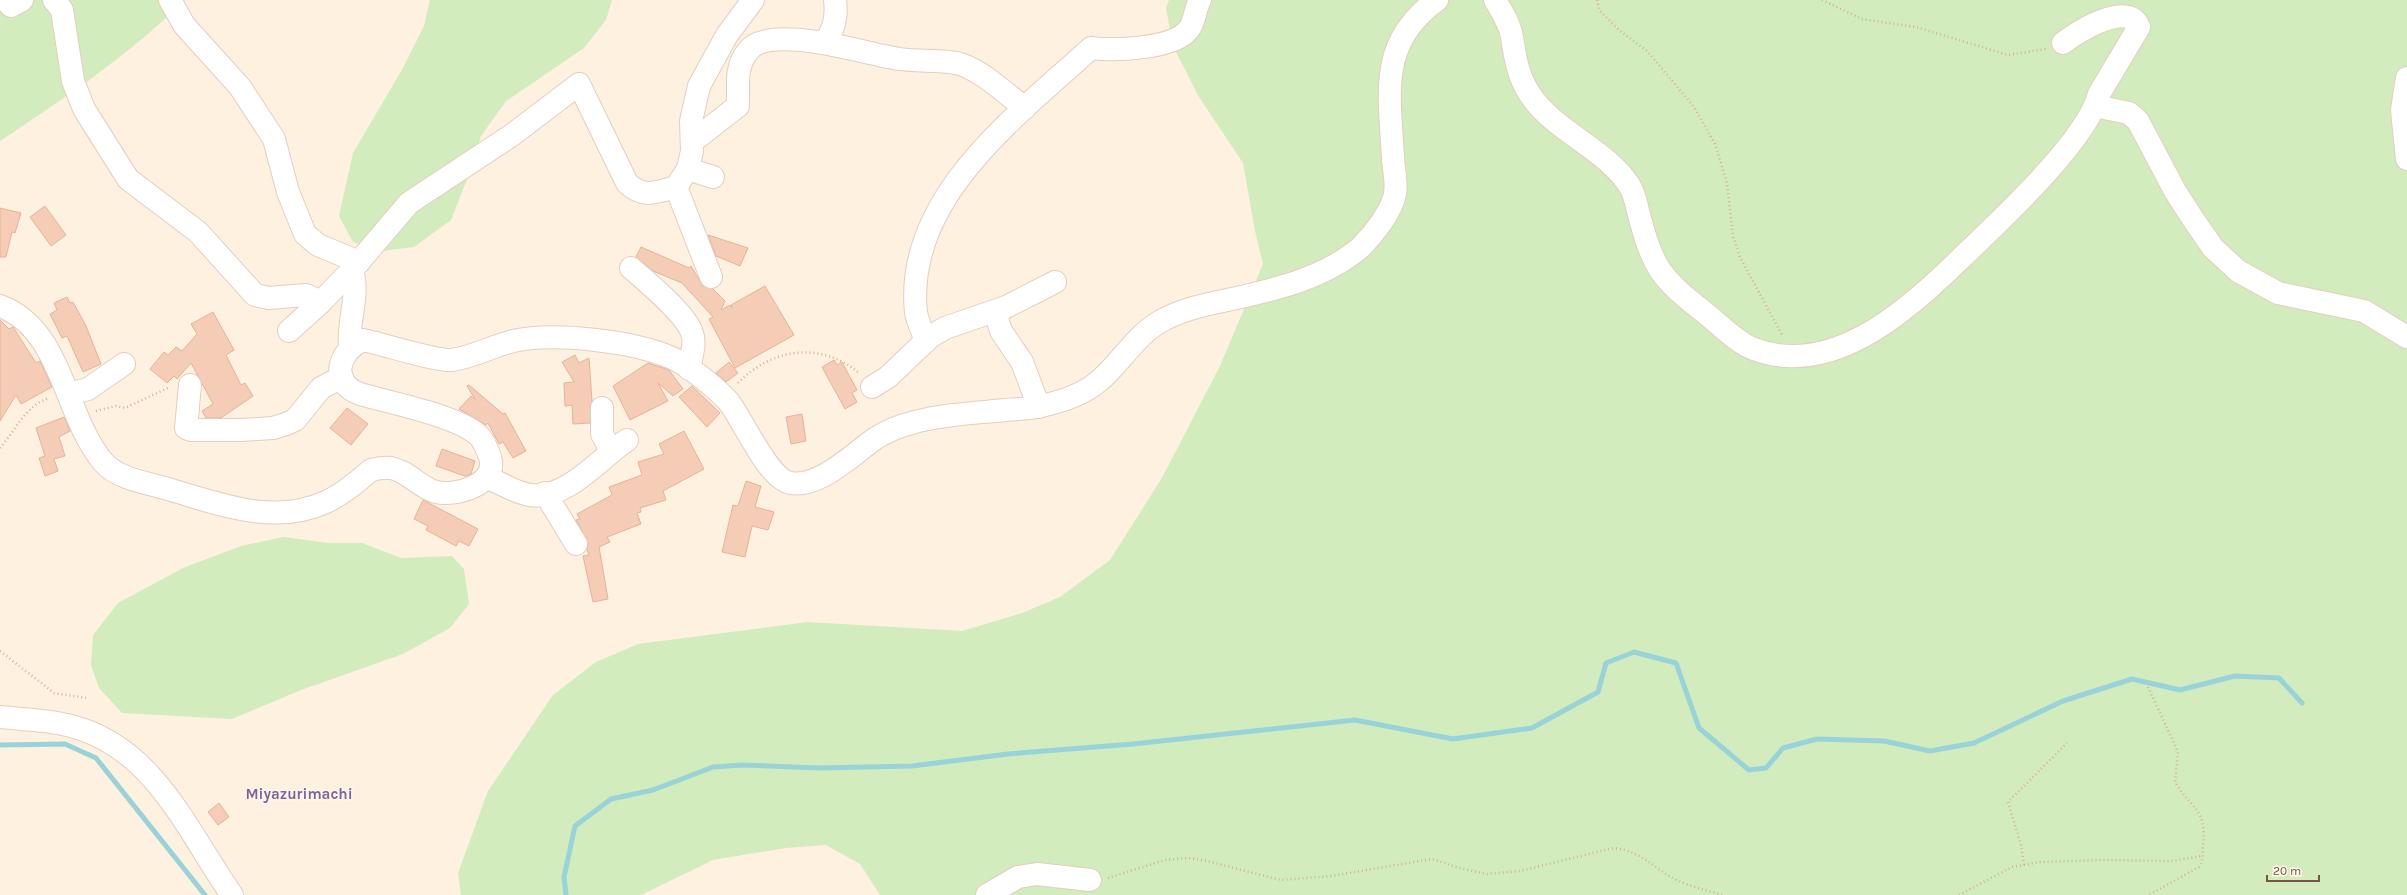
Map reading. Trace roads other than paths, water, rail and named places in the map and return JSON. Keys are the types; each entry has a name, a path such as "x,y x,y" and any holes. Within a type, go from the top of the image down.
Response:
{"street":[{"path":"54,0 62,10 73,80 84,109 128,179 198,232 255,295 280,298 306,295 321,302"},
{"path":"170,0 184,25 240,87 274,139 288,192 305,234 318,245 356,266"},
{"path":"711,277 682,178 693,140 691,121 699,86 727,35 753,0"},
{"path":"824,42 830,35 837,15 835,0"},
{"path":"926,341 916,313 916,282 922,255 937,212 968,166 1000,130 1091,48 1103,50 1165,44 1181,38 1193,22 1200,0"},
{"path":"350,347 363,340 450,360 512,342 550,338 604,342 648,349 676,360 724,398 775,473 783,480 792,484 815,479 838,468 880,435 914,422 951,415 1039,407 1083,392 1098,382 1137,339 1166,318 1197,307 1252,295 1308,279 1338,265 1363,244 1382,222 1395,195 1389,89 1391,62 1401,37 1421,11 1437,0"},
{"path":"1495,0 1506,20 1519,74 1530,95 1550,116 1622,175 1632,188 1645,236 1660,270 1685,296 1751,349 1774,355 1795,357 1823,352 1851,342 1892,320 1918,300 2038,181 2076,136 2095,106 2099,94 2138,27 2136,19 2131,14 2122,13 2104,15 2063,42"},
{"path":"693,140 738,106 736,77 748,50 761,42 777,39 809,43 824,42 875,56 922,62 953,61 982,75 1025,108"},
{"path":"2407,78 2402,110 2407,159"},
{"path":"289,331 321,302 356,266 409,203 512,135 579,84 627,183 636,192 653,193 682,178 713,177"},
{"path":"2095,106 2129,113 2138,121 2175,191 2193,219 2213,248 2238,271 2278,293 2364,311 2407,337"},
{"path":"0,306 28,321 74,393 100,458 112,470 145,482 240,510 276,512 311,508 328,501 371,470 379,468 393,468 428,490 446,494 464,491 487,477 491,468 491,460 484,443 478,434 461,423 354,392 348,388 342,377 342,362 350,347 349,333 355,301 356,266"},
{"path":"631,268 667,301 686,322 692,332 693,342 689,369"},
{"path":"872,387 888,377 926,341 945,328 972,317 995,312 1056,282"},
{"path":"995,312 1001,331 1022,362 1039,407"},
{"path":"74,393 97,384 124,364"},
{"path":"190,385 186,428 191,430 241,430 273,428 295,420 322,388 342,377"},
{"path":"487,477 530,495 545,493 566,486 587,473 619,445 602,434 602,408"},
{"path":"545,493 576,544"},
{"path":"0,717 79,728 103,737 132,756 154,777 232,895"},
{"path":"987,895 1018,877 1037,874 1090,880"}],"waterway":[{"path":"566,895 564,877 575,826 611,799 653,790 713,767 742,765 820,768 912,766 1008,754 1133,744 1355,720 1453,739 1532,728 1598,692 1606,663 1634,652 1676,663 1699,728 1749,770 1766,768 1783,748 1817,739 1884,741 1930,751 1974,743 2063,701 2132,679 2180,690 2235,676 2279,678 2302,703"},
{"path":"0,745 65,744 96,758 205,895"}],"district":[{"name":"Miyazurimachi","path":"299,794"}]}
